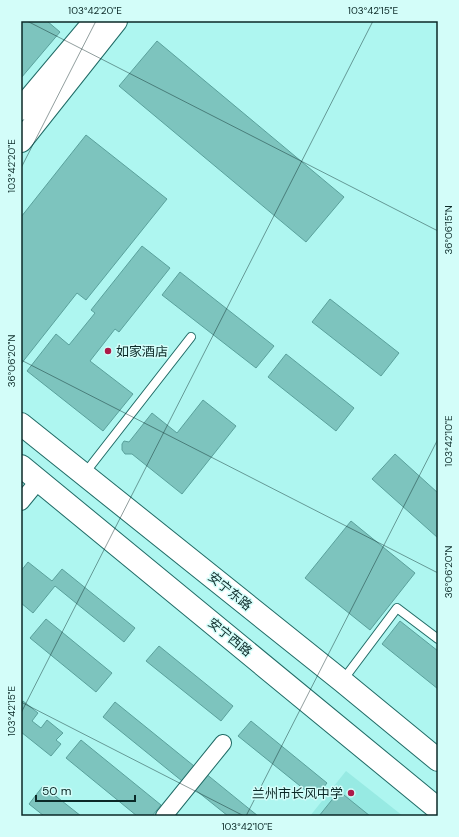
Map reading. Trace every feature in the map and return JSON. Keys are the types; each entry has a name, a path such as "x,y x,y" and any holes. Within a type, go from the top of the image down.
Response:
{"main road":[{"path":"21,109 95,21"},
{"path":"21,142 116,21"},
{"name":"安宁东路","path":"21,424 342,681 438,760"},
{"name":"安宁西路","path":"21,466 438,809"}],"street":[{"path":"21,502 39,480"},
{"path":"164,816 223,743"}],"lane":[{"path":"84,474 191,337"},
{"path":"342,681 397,608 438,639"}],"shaded area":[{"name":"兰州市长风中学","path":"346,771 403,816 310,816"}],"building":[{"path":"21,21 47,21 60,32 21,78"},
{"path":"157,41 344,197 306,242 119,86"},
{"path":"86,135 167,199 86,300 77,293 21,364 21,217"},
{"path":"142,246 170,268 119,332 115,329 90,361 133,394 103,431 27,371 56,334 69,345 95,313 91,310"},
{"path":"180,272 274,346 256,368 162,295"},
{"path":"330,299 399,353 381,376 312,322"},
{"path":"286,354 354,408 336,431 268,377"},
{"path":"203,400 236,426 182,494 132,454 125,454 122,450 122,444 124,441 129,442 152,413 177,433"},
{"path":"395,454 438,493 438,538 372,479"},
{"path":"351,521 415,573 370,630 305,578"},
{"path":"28,562 52,581 62,569 135,628 124,642 55,586 33,613 21,603 21,571"},
{"path":"46,619 112,673 96,692 30,638"},
{"path":"400,621 438,651 438,689 382,644"},
{"path":"159,646 233,706 221,721 146,661"},
{"path":"23,701 38,713 32,721 41,728 47,720 63,733 56,740 61,744 51,756 21,732 21,704"},
{"path":"115,702 194,766 182,781 103,717"},
{"path":"251,721 327,783 315,798 238,736"},
{"path":"81,740 161,805 152,816 137,816 66,758"},
{"path":"205,773 258,816 228,816 193,788"},
{"path":"43,786 81,816 44,816 29,804"},
{"path":"339,791 370,816 319,816"}],"place":[{"name":"如家酒店","path":"108,351"},
{"name":"兰州市长风中学","path":"351,793"}]}
